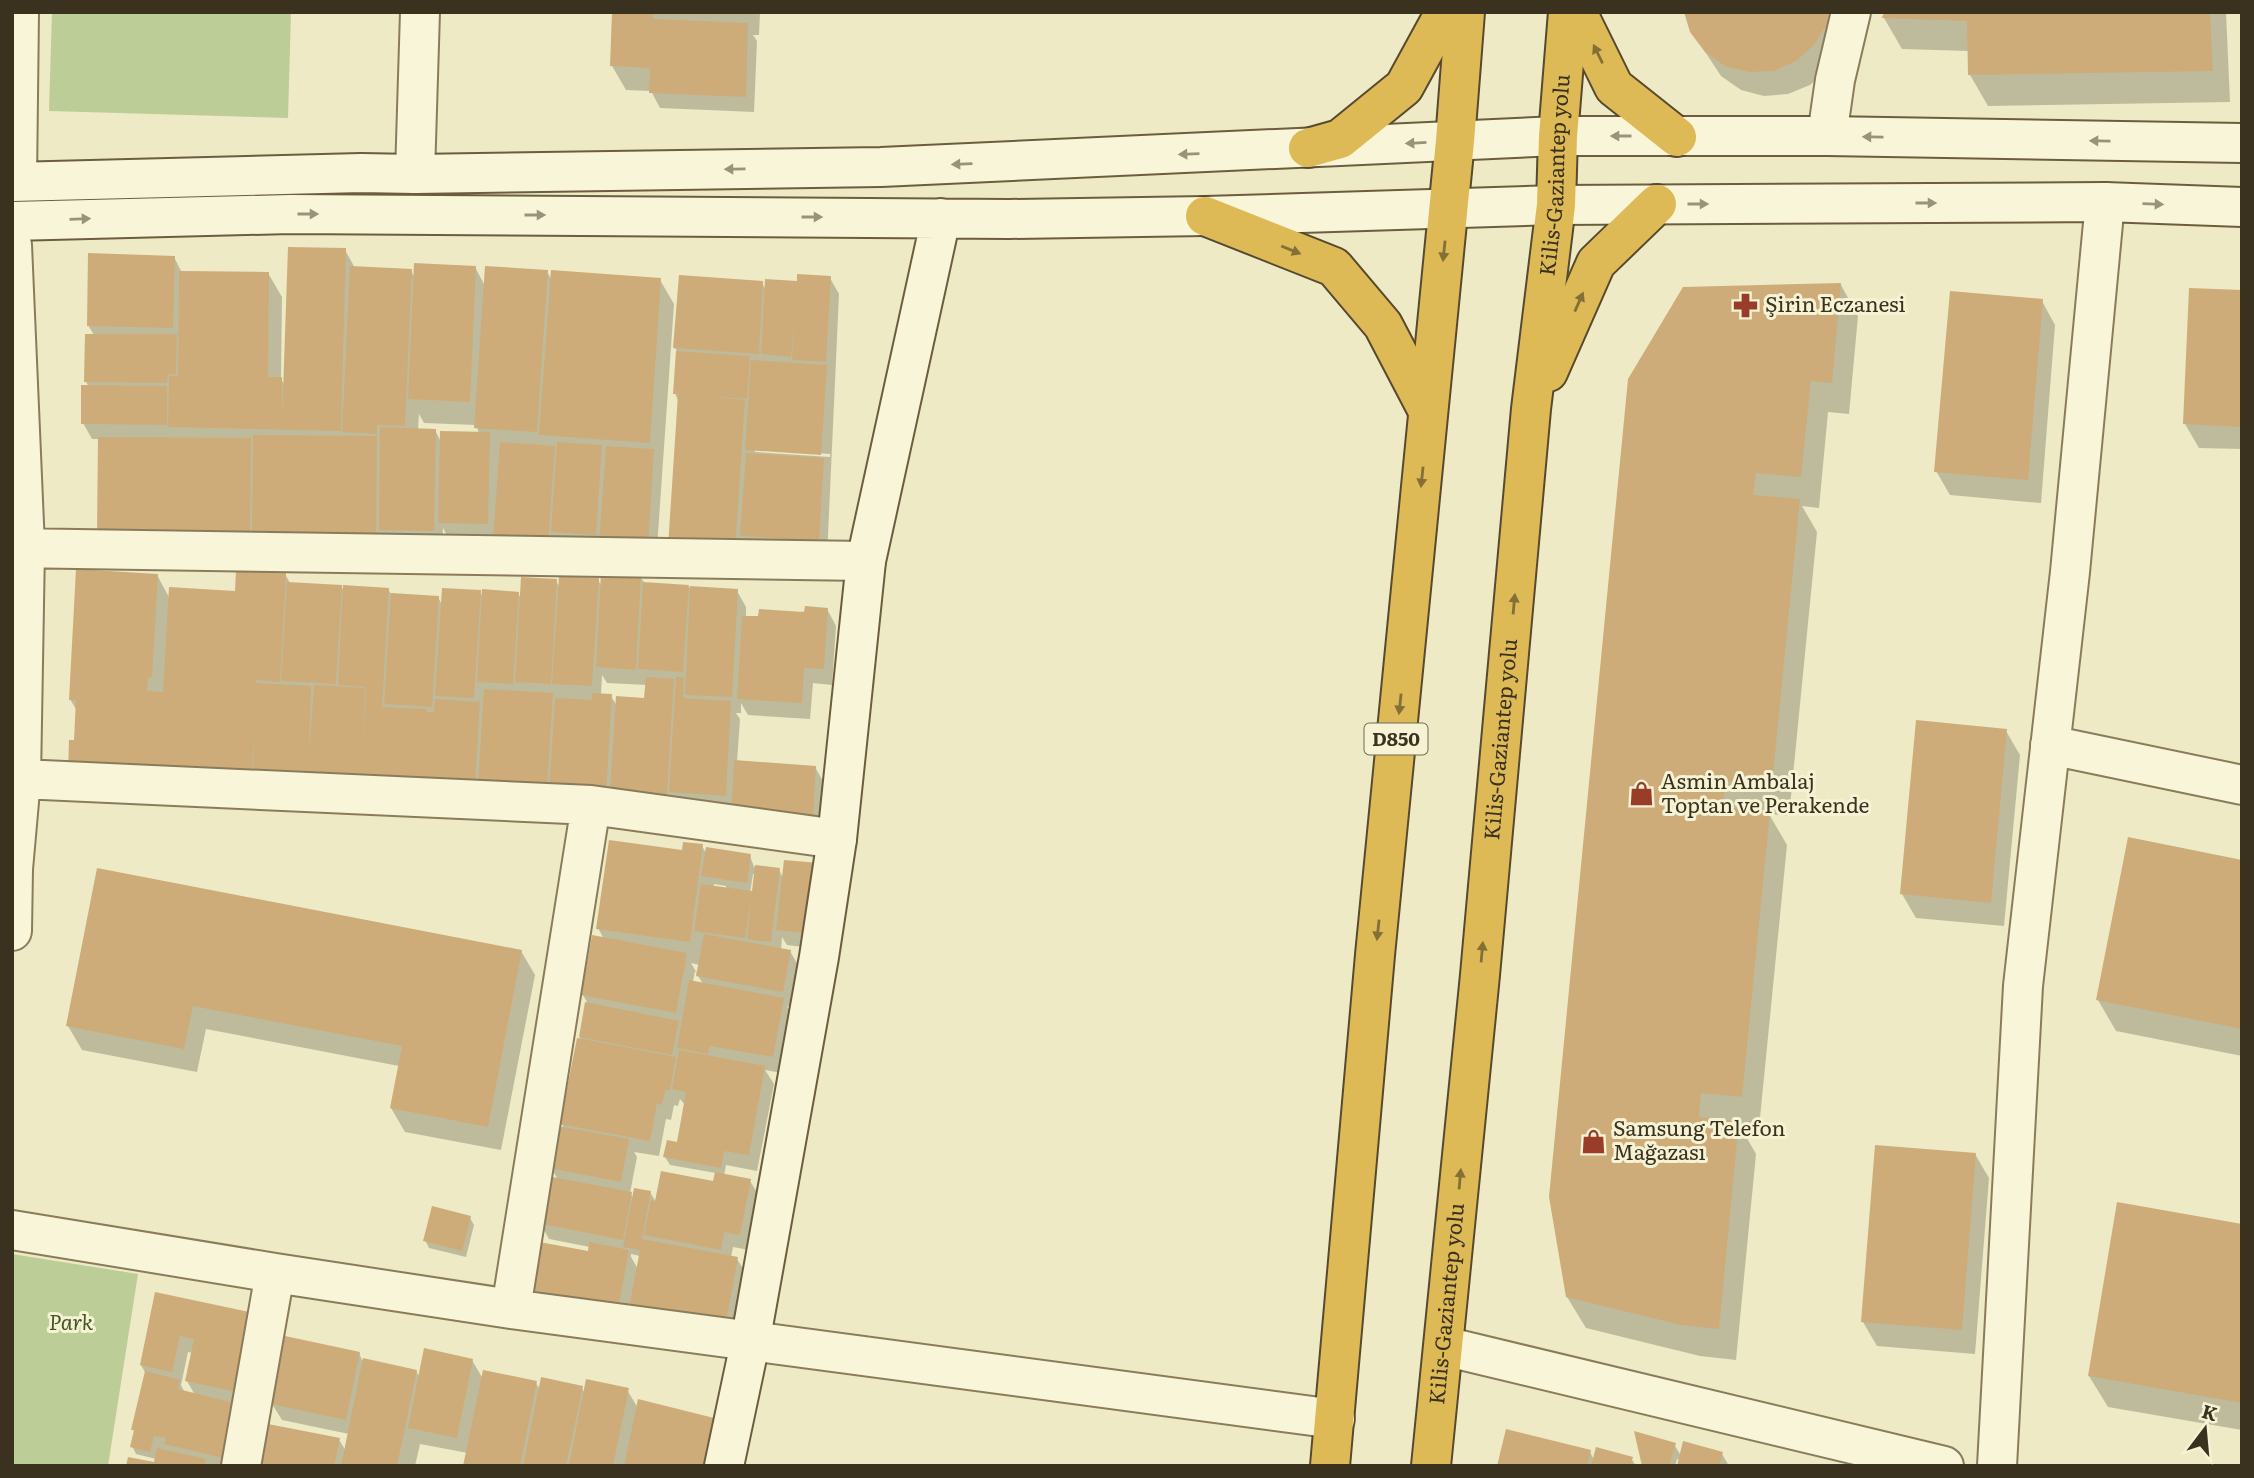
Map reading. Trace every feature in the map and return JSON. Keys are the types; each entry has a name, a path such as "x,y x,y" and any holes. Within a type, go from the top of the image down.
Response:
{"highway":[{"path":"1308,148 1340,139 1404,87 1445,12"},
{"name":"D850","path":"1330,1466 1465,12"},
{"name":"Kilis-Gaziantep yolu","path":"1431,1466 1531,409 1556,205 1558,136 1568,12"},
{"path":"1577,12 1614,87 1677,136"},
{"path":"1531,409 1596,263 1657,205"},
{"path":"1205,216 1335,267 1383,326 1428,411"}],"street":[{"path":"19,12 14,181 361,173 881,167 1558,136 1827,136 2242,143"},
{"path":"415,174 420,12"},
{"path":"1827,136 1835,80 1851,12"},
{"path":"1997,1466 2023,986 2070,572 2105,202"},
{"path":"12,221 290,214 941,218 1205,216 1556,205 2105,202 2242,207"},
{"path":"724,1466 750,1343 820,957 837,838 866,561 941,218"},
{"path":"12,245 21,779 13,869 12,931"},
{"path":"19,548 866,561"},
{"path":"2050,745 2242,785"},
{"path":"21,779 590,805 837,838"},
{"path":"511,1309 590,805"},
{"path":"12,1230 511,1309 1335,1419"},
{"path":"241,1466 275,1273"},
{"path":"1444,1346 1809,1449 1944,1466"}],"green space":[{"path":"52,12 291,12 288,118 49,111"},
{"name":"Park","path":"12,1254 138,1274 108,1466 12,1466"}],"building":[{"path":"612,12 653,12 653,19 748,23 746,97 649,93 650,68 610,66"},
{"path":"1684,12 1829,12 1827,24 1814,45 1796,61 1774,71 1749,72 1725,66 1705,52 1690,32"},
{"path":"1884,12 2210,12 2213,71 1968,75 1967,21 1882,18"},
{"path":"288,247 346,248 341,431 168,427 169,376 178,376 179,271 269,272 268,377 282,377 282,422"},
{"path":"88,253 175,256 173,328 87,326"},
{"path":"414,263 476,266 470,402 408,399"},
{"path":"350,266 412,269 405,426 377,425 377,434 342,432"},
{"path":"485,266 548,270 537,432 474,428"},
{"path":"551,270 661,278 650,443 539,435"},
{"path":"797,274 831,276 826,362 792,360 794,324 791,357 761,354 765,279 797,281"},
{"path":"679,275 763,281 759,354 673,348"},
{"path":"1841,283 1832,383 1811,381 1801,477 1756,473 1753,495 1800,499 1772,785 1725,781 1723,807 1770,812 1742,1097 1701,1093 1699,1117 1739,1121 1719,1329 1681,1325 1566,1297 1549,1197 1628,379 1683,287"},
{"path":"2189,288 2242,290 2242,427 2183,424"},
{"path":"1950,291 2043,299 2028,480 1934,472"},
{"path":"85,334 177,334 176,374 168,374 167,383 84,382"},
{"path":"676,351 750,356 747,399 708,396 745,400 735,551 668,547 678,394 673,394"},
{"path":"751,360 827,365 821,455 745,450"},
{"path":"81,385 167,386 167,425 81,424"},
{"path":"380,427 436,429 434,531 379,530"},
{"path":"440,431 490,432 488,524 438,523"},
{"path":"253,435 377,436 376,535 252,534"},
{"path":"98,437 251,438 250,536 97,535"},
{"path":"500,442 555,446 548,544 493,540"},
{"path":"557,442 602,445 596,535 551,532"},
{"path":"606,446 654,449 648,546 599,543"},
{"path":"746,453 824,458 819,541 740,536"},
{"path":"76,569 158,574 152,677 148,677 147,691 163,692 169,587 235,591 236,570 286,573 280,682 256,680 256,683 311,686 309,755 314,685 365,688 362,760 366,687 338,685 343,585 389,588 382,707 427,709 427,712 434,712 435,699 480,702 475,787 308,776 308,771 253,769 254,721 252,773 68,773 69,740 74,740 76,700 69,700"},
{"path":"601,572 641,574 636,670 596,667"},
{"path":"559,576 599,578 592,686 552,684"},
{"path":"521,577 557,579 551,684 515,682"},
{"path":"287,582 342,585 336,684 281,681"},
{"path":"643,582 689,585 683,672 638,669"},
{"path":"690,586 738,589 732,697 685,695"},
{"path":"442,588 481,590 474,698 435,696"},
{"path":"482,589 519,592 513,684 477,682"},
{"path":"391,593 439,596 432,707 384,704"},
{"path":"805,606 828,608 824,669 804,668 802,703 737,699 742,616 758,616 759,609 804,612"},
{"path":"646,677 674,679 667,794 610,791 616,696 644,698"},
{"path":"676,677 684,677 683,698 731,701 726,796 669,792"},
{"path":"484,689 553,693 547,787 478,783"},
{"path":"592,693 612,694 606,795 549,792 555,698 592,700"},
{"path":"1916,720 2007,729 1991,903 1900,894"},
{"path":"734,760 816,766 813,817 731,819"},
{"path":"2128,837 2242,860 2242,1029 2096,1000"},
{"path":"609,840 682,850 683,842 703,844 690,942 596,929"},
{"path":"706,847 751,854 747,883 701,876"},
{"path":"784,860 819,863 812,934 776,930"},
{"path":"755,865 780,868 771,942 747,939 751,899 745,938 694,931 701,884 752,891"},
{"path":"97,868 522,950 488,1127 390,1108 402,1046 193,1006 184,1049 66,1026"},
{"path":"704,934 791,950 783,992 696,976"},
{"path":"592,935 687,953 676,1013 581,995"},
{"path":"689,980 784,998 773,1057 710,1046 708,1054 677,1048"},
{"path":"585,1002 679,1021 672,1055 579,1037"},
{"path":"577,1038 676,1057 670,1090 665,1090 662,1105 657,1103 650,1141 560,1124"},
{"path":"679,1050 765,1066 749,1155 724,1151 721,1168 663,1157 667,1140 677,1142 686,1092 672,1089"},
{"path":"557,1126 629,1139 621,1182 549,1168"},
{"path":"1875,1145 1976,1153 1962,1330 1861,1322"},
{"path":"661,1171 713,1181 715,1172 751,1179 740,1235 724,1232 721,1250 644,1235 651,1200 655,1201"},
{"path":"547,1176 632,1192 623,1240 538,1223"},
{"path":"634,1188 651,1191 642,1239 738,1257 725,1327 629,1308 640,1250 623,1247"},
{"path":"2117,1202 2242,1224 2242,1403 2088,1376"},
{"path":"432,1206 471,1216 462,1251 423,1241"},
{"path":"534,1241 588,1251 589,1242 629,1250 618,1309 524,1291"},
{"path":"155,1292 254,1313 237,1392 185,1381 194,1339 180,1336 172,1372 140,1365"},
{"path":"285,1336 360,1352 346,1420 271,1404"},
{"path":"424,1348 473,1359 457,1438 408,1428"},
{"path":"363,1358 417,1370 397,1466 341,1466"},
{"path":"483,1370 537,1381 520,1466 463,1466"},
{"path":"145,1371 180,1380 178,1389 238,1404 224,1458 164,1444 166,1438 154,1436 150,1452 130,1447 134,1430 131,1430"},
{"path":"541,1377 583,1386 566,1466 523,1466"},
{"path":"586,1379 629,1388 613,1466 569,1465"},
{"path":"638,1399 718,1419 708,1466 624,1466"},
{"path":"268,1424 340,1438 334,1466 260,1466"},
{"path":"1506,1429 1591,1450 1587,1466 1497,1466"},
{"path":"1634,1431 1676,1443 1669,1466 1642,1466"},
{"path":"1683,1441 1723,1452 1719,1466 1677,1466"},
{"path":"1596,1447 1633,1457 1630,1466 1591,1466"},
{"path":"157,1448 206,1459 204,1466 126,1466 128,1457 154,1462"}],"place":[{"name":"Şirin Eczanesi","path":"1745,305"},
{"name":"Asmin Ambalaj Toptan ve Perakende","path":"1641,794"},
{"name":"Samsung Telefon Mağazası","path":"1593,1141"}]}
